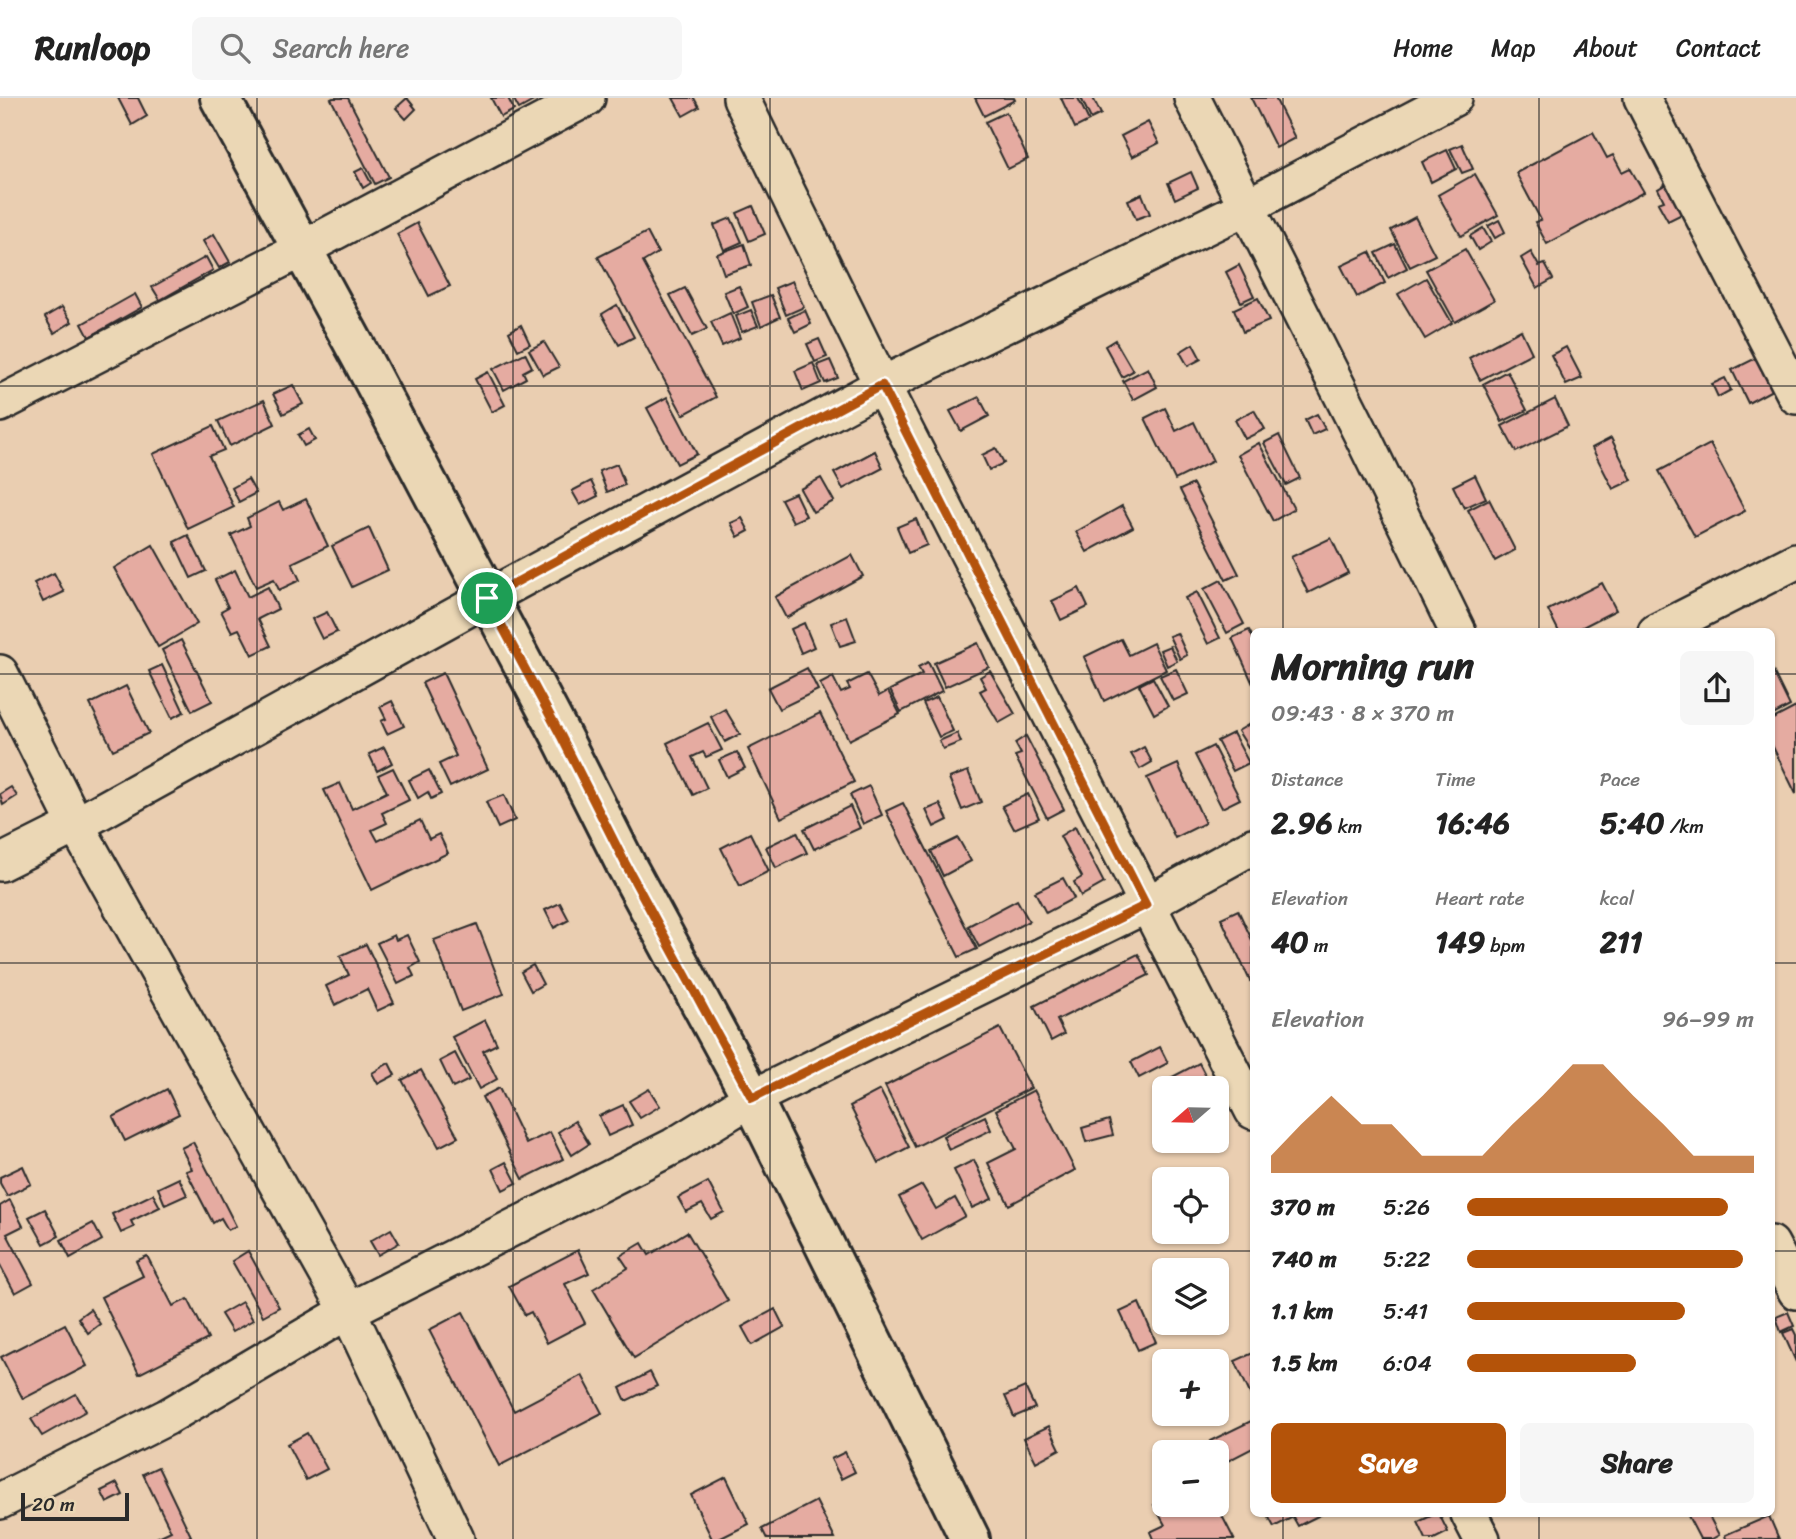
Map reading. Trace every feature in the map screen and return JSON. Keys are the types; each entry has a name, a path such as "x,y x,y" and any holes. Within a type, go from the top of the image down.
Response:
{"street":[{"path":"219,98 361,357 626,865 752,1098 970,1539"},
{"path":"0,404 302,249 587,98"},
{"path":"741,98 882,385 1250,1105"},
{"path":"1192,98 1456,628"},
{"path":"0,863 76,825 487,598 882,385 1246,207 1454,98"},
{"path":"1642,98 1796,396"},
{"path":"1664,628 1796,561"},
{"path":"0,673 76,825 348,1311 456,1539"},
{"path":"0,1501 167,1418 348,1311 674,1146 752,1098 1146,905 1250,848"},
{"path":"1775,1252 1796,1291"},
{"path":"1471,1517 1482,1539"}],"building":[{"path":"118,98 138,98 147,116 132,125"},
{"path":"348,98 389,177 375,184 331,99"},
{"path":"407,98 416,109 406,119 396,108"},
{"path":"491,98 508,98 514,110 501,117"},
{"path":"513,98 536,98 537,99 519,109"},
{"path":"673,98 694,98 699,107 683,116"},
{"path":"975,98 1014,98 1015,100 984,116"},
{"path":"1061,98 1078,98 1089,121 1075,128"},
{"path":"1081,98 1093,98 1101,114 1091,119"},
{"path":"1251,98 1275,98 1295,138 1276,148"},
{"path":"1006,112 1028,159 1008,169 985,122"},
{"path":"1148,122 1159,143 1132,157 1121,136"},
{"path":"1593,132 1607,158 1613,155 1622,172 1630,168 1644,192 1547,244 1535,222 1541,220 1516,173"},
{"path":"1462,144 1473,169 1462,173 1450,149"},
{"path":"1447,150 1456,169 1431,182 1422,162"},
{"path":"363,168 371,183 363,188 355,172"},
{"path":"1191,172 1198,188 1175,199 1168,183"},
{"path":"1475,174 1498,215 1461,236 1438,195"},
{"path":"1668,183 1684,213 1668,221 1658,203 1664,201 1658,189"},
{"path":"1142,194 1150,214 1136,219 1128,200"},
{"path":"753,206 765,234 749,241 737,213"},
{"path":"1415,217 1435,255 1410,267 1391,230"},
{"path":"731,218 742,242 724,250 714,225"},
{"path":"1499,220 1505,232 1495,238 1488,226"},
{"path":"417,223 450,286 429,296 397,234"},
{"path":"1483,228 1491,242 1478,250 1470,236"},
{"path":"647,232 658,253 643,262 716,397 683,415 598,257"},
{"path":"214,234 230,262 219,268 203,241"},
{"path":"744,244 751,265 724,274 717,254"},
{"path":"1395,244 1407,268 1388,278 1376,253"},
{"path":"1465,249 1494,300 1455,322 1426,270"},
{"path":"1370,252 1385,283 1357,297 1341,266"},
{"path":"1531,252 1539,266 1545,264 1553,279 1537,288 1521,258"},
{"path":"206,257 213,270 160,300 152,287"},
{"path":"1239,265 1254,296 1241,302 1226,272"},
{"path":"1426,278 1452,323 1425,339 1398,294"},
{"path":"792,281 804,307 786,315 775,288"},
{"path":"739,286 748,307 733,314 724,292"},
{"path":"685,288 707,329 692,336 670,295"},
{"path":"135,294 142,307 89,337 82,324"},
{"path":"771,295 780,317 761,326 752,302"},
{"path":"1258,298 1269,321 1243,332 1234,309"},
{"path":"617,305 634,337 619,345 602,314"},
{"path":"62,307 72,322 54,333 45,317"},
{"path":"751,310 758,326 742,332 736,316"},
{"path":"805,310 811,324 795,332 788,318"},
{"path":"730,313 740,338 722,346 711,322"},
{"path":"521,325 530,344 518,350 509,332"},
{"path":"1521,330 1532,353 1480,380 1469,358"},
{"path":"819,339 827,357 815,362 807,344"},
{"path":"1115,340 1133,371 1122,377 1105,346"},
{"path":"544,342 559,367 543,375 529,350"},
{"path":"1193,344 1201,359 1188,366 1180,352"},
{"path":"1566,347 1582,378 1566,385 1551,355"},
{"path":"525,353 532,367 523,372 526,378 504,390 493,369"},
{"path":"1756,358 1772,390 1748,403 1732,370"},
{"path":"830,360 838,378 825,383 817,365"},
{"path":"813,363 821,383 803,391 795,371"},
{"path":"1148,368 1157,387 1133,400 1123,381"},
{"path":"1507,371 1527,410 1502,422 1483,384"},
{"path":"488,372 505,405 492,412 475,379"},
{"path":"1725,378 1731,390 1718,397 1712,384"},
{"path":"293,385 303,404 283,414 273,394"},
{"path":"667,397 697,454 677,464 647,408"},
{"path":"979,397 989,416 961,431 950,411"},
{"path":"1555,399 1568,426 1516,452 1502,426"},
{"path":"264,400 275,424 230,446 218,421"},
{"path":"1165,408 1176,431 1194,422 1213,461 1175,480 1145,418"},
{"path":"1254,410 1265,429 1245,439 1235,420"},
{"path":"1317,414 1325,429 1312,435 1305,420"},
{"path":"213,426 224,450 209,456 234,507 188,529 153,454"},
{"path":"309,429 315,440 304,446 298,435"},
{"path":"1279,435 1300,478 1286,485 1264,443"},
{"path":"1611,438 1632,480 1613,489 1592,448"},
{"path":"1259,443 1294,509 1273,521 1238,455"},
{"path":"1710,444 1745,511 1695,537 1659,471"},
{"path":"996,448 1004,463 989,470 982,455"},
{"path":"875,451 883,468 843,489 834,473"},
{"path":"617,464 625,485 607,492 599,471"},
{"path":"1475,475 1486,498 1464,508 1453,486"},
{"path":"821,478 834,501 813,512 800,489"},
{"path":"248,479 256,493 239,502 232,488"},
{"path":"591,481 598,496 580,505 572,491"},
{"path":"1193,484 1239,574 1226,580 1180,490"},
{"path":"795,493 806,516 793,522 781,499"},
{"path":"306,499 328,546 292,563 300,580 279,590 274,579 256,587 231,535 250,526 247,518 279,502 283,510"},
{"path":"1489,499 1515,550 1495,561 1468,510"},
{"path":"1122,506 1133,527 1087,552 1076,532"},
{"path":"742,518 749,531 738,537 731,523"},
{"path":"916,519 927,545 908,553 897,527"},
{"path":"369,528 388,570 352,587 332,546"},
{"path":"188,535 206,571 191,578 174,542"},
{"path":"1331,538 1348,573 1308,593 1291,557"},
{"path":"153,545 197,624 158,647 114,568"},
{"path":"852,555 863,576 786,618 775,597"},
{"path":"235,570 248,597 268,587 278,609 258,619 271,646 252,655 239,629 232,632 221,611 228,607 215,580"},
{"path":"54,573 64,592 43,602 34,583"},
{"path":"1221,580 1244,624 1227,633 1204,589"},
{"path":"1602,583 1616,610 1581,628 1557,628 1548,610"},
{"path":"1079,588 1088,607 1061,620 1052,601"},
{"path":"1197,592 1220,638 1208,644 1185,598"},
{"path":"327,612 337,632 322,639 312,619"},
{"path":"847,617 856,641 840,646 831,623"},
{"path":"804,623 814,647 801,653 791,629"},
{"path":"1249,630 1250,632 1250,677 1232,638"},
{"path":"1177,633 1187,655 1180,659 1169,636"},
{"path":"1121,639 1129,655 1153,643 1166,670 1104,701 1084,657"},
{"path":"181,640 212,701 192,711 162,650"},
{"path":"978,643 989,667 945,687 934,663"},
{"path":"1170,646 1177,661 1167,666 1160,650"},
{"path":"928,662 942,691 901,712 890,690 922,674 918,667"},
{"path":"162,665 184,712 172,718 149,671"},
{"path":"807,668 818,690 779,709 768,688"},
{"path":"1176,669 1188,694 1173,701 1160,676"},
{"path":"990,671 1015,714 999,723 980,691 986,688 980,677"},
{"path":"443,673 488,769 450,787 439,764 456,756 422,683"},
{"path":"867,674 879,696 888,691 900,714 849,740 820,684 833,677 841,693 850,689 847,684"},
{"path":"1775,675 1790,706 1775,714"},
{"path":"1153,678 1168,706 1154,714 1139,685"},
{"path":"126,686 149,733 113,750 90,704"},
{"path":"937,697 953,731 939,737 923,703"},
{"path":"392,701 404,726 387,734 381,721 386,719 380,707"},
{"path":"1796,707 1796,794 1775,751 1775,718"},
{"path":"725,709 740,734 725,742 711,717"},
{"path":"820,713 854,782 781,818 748,749"},
{"path":"708,723 722,750 706,757 703,752 692,757 707,788 693,795 667,743"},
{"path":"1250,724 1250,750 1238,731"},
{"path":"957,733 961,742 943,749 939,741"},
{"path":"1233,733 1249,763 1233,771 1217,741"},
{"path":"1026,736 1064,809 1047,818 1015,756 1021,754 1015,743"},
{"path":"1213,746 1240,799 1222,808 1195,755"},
{"path":"384,747 392,763 377,771 369,754"},
{"path":"1144,747 1152,762 1140,769 1131,754"},
{"path":"737,752 745,768 727,777 719,760"},
{"path":"1178,764 1205,823 1175,838 1147,778"},
{"path":"393,768 409,800 382,813 387,823 372,830 378,841 420,820 429,839 439,834 448,853 372,890 324,790 340,783 352,809 387,792 378,775"},
{"path":"429,770 441,794 431,799 428,792 418,798 409,780"},
{"path":"968,771 981,802 962,810 949,778"},
{"path":"869,786 882,815 863,824 850,795"},
{"path":"11,787 17,796 3,805 0,794"},
{"path":"1028,794 1039,818 1014,829 1002,806"},
{"path":"504,795 515,820 498,828 486,802"},
{"path":"903,803 977,949 959,957 886,811"},
{"path":"940,804 948,820 934,827 926,810"},
{"path":"850,806 860,828 814,849 804,829"},
{"path":"1075,827 1104,883 1081,896 1074,882 1082,877 1060,836"},
{"path":"797,832 807,853 776,868 766,847"},
{"path":"750,833 769,871 740,886 721,848"},
{"path":"958,838 971,861 943,876 931,851"},
{"path":"1063,878 1074,898 1046,913 1035,892"},
{"path":"1017,900 1029,921 979,947 968,926"},
{"path":"560,903 569,920 554,928 545,910"},
{"path":"1238,910 1250,936 1250,981 1221,918"},
{"path":"477,924 504,994 461,1011 434,940"},
{"path":"394,935 396,940 407,935 420,962 410,968 414,976 398,984 377,943"},
{"path":"366,944 394,1003 377,1011 367,989 335,1005 326,986 349,975 340,956"},
{"path":"1138,954 1149,975 1057,1020 1064,1034 1051,1041 1034,1006"},
{"path":"533,965 543,984 531,991 521,972"},
{"path":"485,1020 497,1044 483,1051 497,1079 479,1089 452,1037"},
{"path":"1000,1028 1031,1088 915,1147 885,1086"},
{"path":"1160,1047 1168,1063 1139,1078 1131,1062"},
{"path":"455,1053 469,1080 453,1088 440,1061"},
{"path":"389,1063 395,1075 378,1084 372,1073"},
{"path":"1199,1063 1206,1076 1174,1076"},
{"path":"421,1070 458,1137 439,1147 402,1080"},
{"path":"499,1088 526,1144 550,1132 563,1159 523,1179 482,1097"},
{"path":"167,1089 179,1114 125,1141 113,1117"},
{"path":"649,1089 660,1106 640,1118 629,1101"},
{"path":"880,1090 909,1147 879,1163 850,1106"},
{"path":"1034,1090 1075,1170 1009,1205 988,1163 1016,1149 996,1110"},
{"path":"623,1105 632,1125 608,1136 599,1116"},
{"path":"985,1116 991,1130 949,1150 943,1136"},
{"path":"1109,1120 1113,1135 1086,1142 1082,1128"},
{"path":"575,1121 589,1144 572,1155 558,1132"},
{"path":"193,1142 236,1226 228,1230 221,1218 213,1223 186,1171 192,1169 181,1148"},
{"path":"974,1160 992,1199 972,1208 954,1170"},
{"path":"506,1162 517,1183 503,1190 493,1169"},
{"path":"23,1166 31,1184 7,1196 0,1177"},
{"path":"179,1178 187,1195 165,1205 158,1188"},
{"path":"708,1182 724,1212 711,1219 702,1204 686,1212 678,1198"},
{"path":"922,1185 936,1209 955,1198 965,1216 922,1240 899,1197"},
{"path":"153,1194 160,1207 131,1221 134,1227 121,1233 112,1214"},
{"path":"10,1200 23,1226 7,1234 33,1283 15,1293 0,1265 0,1206"},
{"path":"45,1209 59,1236 44,1244 29,1217"},
{"path":"93,1223 102,1240 70,1258 61,1240"},
{"path":"391,1229 399,1243 378,1255 370,1241"},
{"path":"687,1232 728,1301 634,1358 593,1289 628,1268 620,1256 642,1243 649,1255"},
{"path":"578,1250 589,1273 565,1284 585,1323 547,1343 531,1312 525,1315 509,1286"},
{"path":"248,1251 279,1307 263,1316 232,1261"},
{"path":"147,1256 173,1306 188,1299 208,1339 139,1374 101,1297 143,1276 136,1261"},
{"path":"242,1302 253,1320 232,1332 221,1314"},
{"path":"1139,1303 1156,1342 1138,1350 1120,1312"},
{"path":"90,1309 100,1324 88,1333 78,1318"},
{"path":"775,1309 784,1327 752,1345 742,1327"},
{"path":"463,1312 514,1411 582,1375 602,1413 499,1466 429,1330"},
{"path":"1788,1312 1794,1326 1781,1332 1776,1317"},
{"path":"65,1324 87,1366 23,1399 1,1357"},
{"path":"1793,1329 1796,1335 1796,1362 1783,1333"},
{"path":"1250,1354 1250,1394 1235,1361"},
{"path":"650,1372 657,1386 626,1401 620,1388"},
{"path":"1025,1387 1035,1408 1014,1417 1005,1396"},
{"path":"76,1394 86,1411 42,1436 31,1419"},
{"path":"1250,1421 1250,1450 1229,1460 1229,1440 1212,1440"},
{"path":"1049,1426 1060,1449 1036,1462 1024,1438"},
{"path":"307,1433 327,1469 306,1480 287,1444"},
{"path":"845,1452 855,1472 841,1479 831,1459"},
{"path":"158,1467 191,1536 185,1539 154,1539 171,1531 143,1474"},
{"path":"726,1477 749,1524 719,1539 712,1539 691,1495"},
{"path":"117,1483 123,1495 107,1503 101,1491"},
{"path":"816,1501 835,1539 767,1539 762,1529"},
{"path":"1161,1517 1223,1517 1234,1539 1153,1539 1150,1532 1165,1525"},
{"path":"1269,1517 1293,1517 1274,1527"},
{"path":"1293,1517 1316,1517 1298,1526"},
{"path":"1429,1517 1440,1517 1448,1532 1434,1539 1426,1539 1418,1522"},
{"path":"1689,1517 1710,1517 1719,1535 1712,1539 1700,1539"},
{"path":"1769,1517 1779,1539 1726,1539 1725,1535"}],"route":[{"path":"882,385 1146,905 752,1098 626,865 487,598 882,385"}]}
